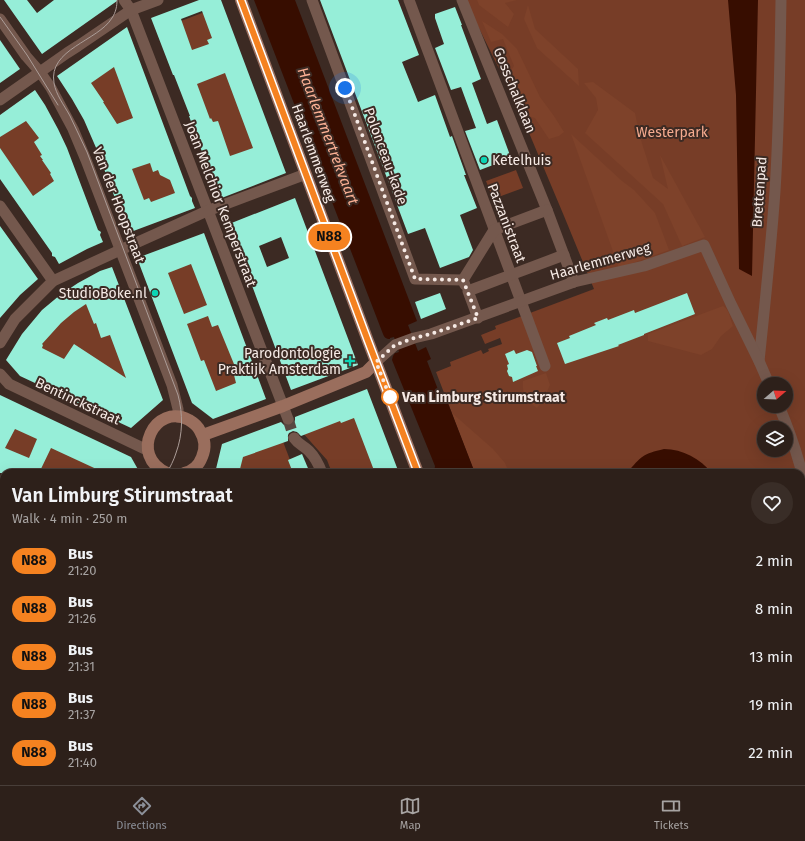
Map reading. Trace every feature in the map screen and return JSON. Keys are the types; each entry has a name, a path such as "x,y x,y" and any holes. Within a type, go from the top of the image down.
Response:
{"main road":[{"name":"Haarlemmerweg","path":"241,0 416,469"},
{"path":"203,435 283,406 366,372 376,362"},
{"path":"159,469 153,464 149,457 147,450 148,439 158,422 168,418 178,417 186,418 193,422 203,435 205,444 204,454 194,469"}],"street":[{"name":"Joan Melchior Kemperstraat","path":"124,0 131,10 288,419"},
{"path":"0,100 131,10 158,0"},
{"name":"Polonceau-kade","path":"312,0 415,279 463,280"},
{"name":"Pazzanistraat","path":"409,0 545,366"},
{"name":"Gosschalklaan","path":"462,0 547,210 574,282"},
{"name":"Brettenpad","path":"766,377 759,361 775,192 781,0"},
{"name":"Van der Hoopstraat","path":"0,19 51,88 73,129 172,385 178,409 178,417"},
{"path":"0,343 16,319 53,281 207,211 306,174"},
{"path":"0,206 53,281"},
{"path":"478,318 463,280 494,230 547,210"},
{"name":"Haarlemmerweg","path":"376,362 395,345 414,338 431,334 478,318 574,282 644,266 704,245 730,304 759,361"},
{"path":"468,291 564,255"},
{"name":"Bentinckstraat","path":"0,374 9,384 147,450"},
{"path":"782,413 802,469"},
{"path":"294,438 309,451 320,469"}],"green space":[{"name":"Westerpark","path":"465,0 805,0 805,469 473,469 436,372 451,366 450,362 481,350 483,354 489,351 488,349 502,344 500,338 485,344 481,335 496,329 495,326 594,289 519,109"},
{"path":"210,10 270,168 225,185 165,27"},
{"path":"118,51 180,202 127,217 72,82"},
{"path":"28,110 89,237 59,250 0,168 0,129"},
{"path":"516,170 523,188 493,199 486,181"},
{"path":"195,251 247,396 211,409 151,268"},
{"path":"102,283 146,398 18,361"},
{"path":"360,411 382,469 330,469 327,460 302,432"},
{"path":"0,413 119,469 17,469 0,461"},
{"path":"282,439 293,469 231,469 230,453"}],"shaded area":[{"path":"477,0 517,0 505,3 514,14 508,27 479,5"},
{"path":"528,5 535,29 578,69 579,86 537,48 524,19"},
{"path":"482,21 502,34 517,49 540,97 564,132 559,136 549,139 535,118 524,115 506,78 514,66 503,39 491,42"},
{"path":"593,82 635,113 640,137 653,178 668,189 660,155 705,237 682,246 663,204 585,133 598,110 596,98 584,83"},
{"path":"571,134 622,181 634,190 655,213 669,250 619,268"},
{"path":"723,306 728,312 733,326 721,336 712,349 701,355 648,341 648,334"},
{"path":"546,373 550,385 543,400 537,408 526,397 523,389 523,381"},
{"path":"452,413 493,449 505,463 507,469 473,469"}],"water":[{"name":"Haarlemmertrekvaart","path":"254,0 295,0 417,321 408,325 418,351 426,347 431,359 427,361 442,400 446,398 473,469 435,469 435,466 392,360 395,353 399,352 394,337 389,339 385,338"},
{"path":"728,0 758,0 752,276 739,269 736,95"},
{"path":"664,449 678,451 697,459 708,469 631,469 643,456 651,452"}],"building":[{"path":"4,0 27,0 37,13 54,0 117,1 42,54"},
{"path":"199,0 221,0 286,173 219,199 190,116 151,18","holes":["202,11 212,38 207,40 209,44 192,50 181,19","225,73 253,148 230,156 218,121 213,122 211,118 210,119 197,84"]},
{"path":"320,0 398,0 419,55 402,62 418,102 435,95 450,137 452,136 466,175 464,175 477,208 460,215 473,250 469,257 440,268 425,228 408,234"},
{"path":"455,7 481,79 472,83 487,124 497,120 511,158 480,170 465,131 476,128 461,87 451,90 435,48 444,44 435,14"},
{"path":"127,27 195,208 128,233 97,150 84,120 57,76","holes":["114,67 133,118 117,124 91,83","150,163 153,172 158,170 160,175 170,180 175,193 151,202 149,198 144,200 132,169"]},
{"path":"0,40 20,69 0,83"},
{"path":"35,90 45,105 67,148 98,230 101,232 100,235 103,242 59,264 0,179 0,148 33,196 54,181 34,142 39,138 26,121 0,137 0,115"},
{"path":"295,198 358,365 291,390 229,224","holes":["281,237 289,258 267,267 259,246"]},
{"path":"0,226 38,279 20,295 0,318"},
{"path":"204,233 266,399 213,419 192,403 137,258","holes":["191,264 207,305 184,314 168,273","208,316 212,327 218,325 236,369 233,371 236,383 216,391 204,360 201,361 187,324"]},
{"path":"112,267 163,400 131,428 20,376 6,360 22,334 42,310 60,295 100,271","holes":["86,304 94,324 96,323 101,338 110,335 126,378 74,344 64,359 42,348 42,344 61,323"]},
{"path":"440,293 446,309 421,319 415,302"},
{"path":"687,293 695,314 618,345 619,346 565,364 557,343 570,338 569,336 596,325 594,323 607,318 608,320 634,310 635,313"},
{"path":"514,350 516,354 527,350 532,352 538,371 513,382 512,377 509,376 507,371 507,365 509,364 505,354"},
{"path":"367,389 397,469 373,469 354,418 341,423 340,421 301,436 297,432 293,431 288,435 288,441 243,457 240,469 216,469 222,444 281,422 284,425 290,426 294,423 295,417"},
{"path":"0,395 131,457 138,469 96,469 51,448 41,469 0,469","holes":["15,429 37,439 29,458 5,448"]},
{"path":"302,454 308,469 291,469 288,460"}],"tunnel":[{"path":"288,419 294,438"}],"tram line":[{"path":"117,0 114,14 105,26 76,46 59,62 54,71 54,83 58,96 70,116 87,152 178,395 181,409 181,431 175,456 169,469"},
{"path":"0,17 27,55 58,105"}],"bus line":[{"name":"N88","path":"241,0 417,469"}],"place":[{"name":"Ketelhuis","path":"484,160"},
{"name":"StudioBoke.nl","path":"155,293"},
{"name":"Parodontologie Praktijk Amsterdam","path":"350,361"},
{"name":"Van Limburg Stirumstraat","path":"390,397"}],"route":[{"path":"345,88 415,279 463,280 478,318 471,319 431,334 414,338 395,345 387,351 376,362 390,397"}]}
